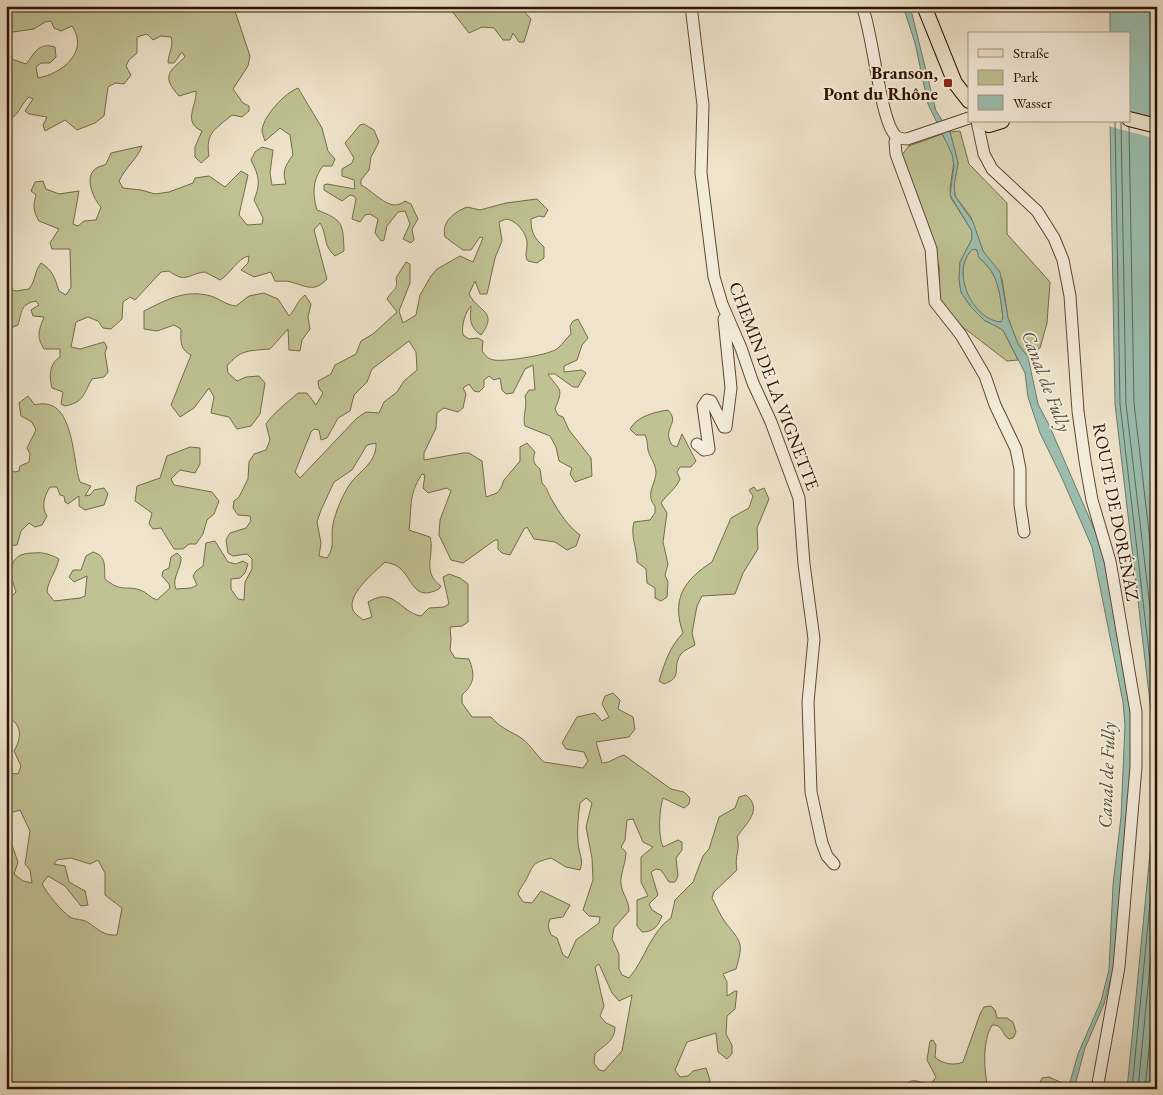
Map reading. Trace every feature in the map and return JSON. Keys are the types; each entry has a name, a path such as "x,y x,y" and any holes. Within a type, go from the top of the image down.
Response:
{"main road":[{"path":"924,6 954,79 968,99"},
{"path":"954,79 968,85"},
{"path":"1130,119 1157,126"}],"street":[{"name":"CHEMIN DE LA VIGNETTE","path":"691,6 703,105 701,173 714,277 722,304 741,348 753,383 771,422 799,498 804,564 814,638 810,669 808,735 812,792 822,842 827,856 834,864"},
{"path":"862,6 888,120 891,129 897,137 907,138 965,120"},
{"name":"ROUTE DE DORÉNAZ","path":"978,122 983,149 988,162 998,177 1028,202 1047,224 1064,260 1070,296 1078,412 1084,461 1092,500 1110,561 1136,712 1136,766 1119,967 1097,1089"},
{"path":"983,149 998,123"},
{"path":"897,137 895,142 896,154 932,256 934,298 960,335 985,376 1017,454 1020,476 1020,505 1024,532"},
{"path":"697,444 704,450 709,449 710,446 703,406 707,400 712,402 724,427 726,427 731,388 722,304"}],"green space":[{"path":"6,6 214,6 235,11 250,56 248,66 233,89 243,103 249,106 249,111 242,117 232,115 213,132 209,141 209,156 201,163 195,157 195,147 202,131 196,127 192,118 196,91 179,96 170,84 169,79 171,71 185,57 182,52 174,63 168,63 172,44 171,37 161,36 153,40 147,34 137,37 137,53 129,60 126,66 131,75 124,84 115,83 108,87 104,116 95,123 77,130 65,120 45,131 43,125 47,117 29,114 25,111 33,99 29,97 16,114 6,121 6,57 26,64 41,47 55,47 56,57 50,63 41,63 36,67 38,78 47,76 64,67 75,53 78,45 77,36 72,26 61,31 54,28 51,21 45,22 34,29 13,32 6,25"},
{"path":"448,6 519,6 531,19 524,42 519,42 513,33 510,40 503,40 494,28 482,27 469,33"},
{"path":"298,88 322,128 328,151 335,159 332,166 323,166 314,186 317,210 337,220 343,234 344,251 335,256 328,248 320,223 314,230 327,279 318,286 310,287 289,281 275,281 271,272 254,277 241,270 248,263 249,256 237,263 220,280 205,272 184,278 169,271 161,272 135,300 130,297 123,302 122,319 111,329 103,328 98,321 88,317 76,322 71,347 80,349 104,342 107,347 105,353 108,372 104,377 92,379 80,400 65,406 61,404 63,392 52,388 50,379 52,367 60,357 60,349 44,349 41,344 39,333 44,317 33,316 31,310 39,305 36,301 24,306 18,325 6,330 6,288 16,291 29,289 41,263 51,272 59,291 66,295 71,287 70,249 52,249 50,243 59,229 39,221 34,208 36,195 31,191 35,182 43,181 46,189 59,194 79,191 73,224 78,226 84,221 96,220 101,207 91,189 90,178 92,173 96,168 106,164 111,153 142,146 138,155 119,181 123,188 155,194 169,192 193,183 195,178 209,176 225,187 241,171 248,175 239,215 247,225 262,224 263,218 254,200 258,189 258,180 251,160 255,152 262,147 273,150 270,173 272,185 286,184 285,169 293,155 290,135 280,128 265,141 262,130 267,118 276,105"},
{"path":"364,124 374,130 379,142 371,157 369,170 361,180 361,185 388,203 394,205 405,201 411,204 418,219 412,229 414,240 411,243 403,239 410,224 405,211 398,212 387,226 384,240 381,241 375,233 378,219 370,214 365,215 360,222 352,219 356,199 354,196 350,195 342,201 324,190 324,185 327,184 355,189 354,180 342,176 342,169 352,163 354,158 345,143 360,125"},
{"path":"960,131 969,164 1007,203 1007,234 1050,282 1047,323 1040,348 1027,356 1018,344 1008,318 1002,279 983,251 971,217 955,196 954,185 958,163 950,132"},
{"path":"942,134 949,145 954,161 950,189 951,198 972,231 972,239 960,262 959,279 961,292 971,307 984,320 1003,330 1018,360 1007,361 951,318 940,300 939,266 901,156 909,146"},
{"path":"537,199 548,210 544,217 539,216 531,219 534,234 544,247 544,258 537,263 528,261 526,255 527,241 521,229 510,220 506,219 499,222 502,241 495,258 487,294 480,294 475,281 469,294 485,312 488,321 481,335 472,325 471,306 464,320 463,335 469,339 478,338 483,341 482,351 490,359 517,359 554,351 571,334 570,326 573,321 578,319 588,338 582,345 577,360 564,366 564,372 582,370 586,373 578,387 573,387 555,374 548,374 558,387 560,393 555,409 558,415 563,417 569,430 591,458 592,476 575,482 570,474 572,468 559,461 556,447 550,436 525,426 525,396 529,390 535,390 533,365 525,369 513,393 506,394 502,390 500,378 494,380 489,376 484,380 484,387 479,392 474,391 469,384 463,388 466,394 463,408 458,412 444,408 437,413 436,428 424,453 424,460 469,453 482,461 486,497 497,493 501,488 504,480 520,461 520,447 527,443 535,452 534,462 540,469 542,483 564,519 580,535 576,546 567,550 555,542 534,539 527,527 524,529 510,555 502,553 498,549 498,540 495,540 463,563 451,560 439,535 440,520 451,491 447,488 428,493 423,488 425,475 422,474 414,489 409,530 430,537 430,569 435,581 441,586 439,589 430,592 423,593 418,591 402,570 396,565 385,562 362,585 353,599 352,606 354,612 363,620 372,617 368,602 385,597 391,598 407,610 421,616 429,608 444,607 449,604 443,577 449,574 460,578 468,584 468,622 462,626 450,627 450,650 455,658 469,659 473,674 472,683 462,695 462,703 472,717 491,717 501,726 522,739 544,762 583,768 588,761 584,752 566,749 562,743 577,717 595,713 602,721 609,717 602,704 605,696 613,693 620,700 618,709 633,717 635,729 629,737 596,742 602,763 624,755 671,789 684,792 690,798 689,804 684,808 663,798 660,823 661,842 663,847 678,840 682,842 682,850 676,858 678,876 675,882 669,882 661,870 656,869 651,872 658,895 649,904 652,910 662,916 655,928 646,932 642,932 637,926 637,900 648,896 641,882 641,857 653,847 643,842 633,819 627,820 625,840 621,847 626,852 621,884 629,911 614,928 612,939 619,954 619,969 622,975 629,978 658,930 671,918 675,900 693,882 703,856 709,849 719,817 735,808 739,797 746,795 751,801 753,811 748,822 737,837 737,870 714,892 712,898 723,919 740,943 740,953 736,969 723,974 727,982 727,996 737,991 735,1009 727,1016 726,1034 732,1045 732,1054 727,1059 718,1052 716,1033 687,1042 675,1070 680,1077 688,1076 693,1071 706,1068 710,1080 709,1089 6,1089 7,825 12,831 12,845 18,862 14,874 23,881 32,883 30,870 25,864 30,831 20,810 10,813 6,804 6,773 18,774 21,766 14,751 19,739 18,727 12,720 6,728 6,595 9,598 16,592 11,571 14,560 18,556 37,553 59,559 47,592 54,601 85,596 87,576 74,582 69,577 73,570 81,570 86,556 93,552 103,559 105,579 116,586 142,591 157,600 170,588 162,576 163,571 169,568 171,557 177,553 181,557 175,581 176,589 191,588 197,585 193,576 203,566 206,543 215,541 228,562 236,564 243,561 248,564 245,573 240,578 231,579 231,589 238,599 244,600 245,582 252,569 252,559 247,554 233,556 228,553 226,540 230,533 246,528 251,521 250,516 238,515 233,508 234,501 239,497 248,479 249,462 254,454 266,450 270,440 266,424 298,393 307,393 316,405 323,393 319,388 318,381 331,374 335,365 356,354 361,341 373,334 397,312 387,299 396,288 396,278 406,262 410,264 410,283 399,311 403,323 416,315 420,295 437,269 460,256 473,262 483,238 480,237 471,250 463,250 445,237 445,226 450,218 467,207 480,210 506,203","holes":["409,341 416,352 417,370 404,381 397,392 384,402 379,413 366,412 357,418 300,478 295,472 311,432 314,429 319,430 321,440 327,438 338,418 350,411 354,395 367,382 372,369","376,443 374,456 350,484 342,498 333,524 330,553 327,558 319,556 321,543 317,522 321,510 334,482 352,470 367,445","586,798 592,803 586,827 592,858 593,880 583,910 589,916 600,917 599,923 576,940 568,958 563,955 557,938 551,935 548,926 550,919 563,917 570,905 541,891 532,903 523,902 518,894 532,867 540,861 551,858 566,867 580,870 581,860 578,833 580,803","71,858 90,864 98,860 105,873 105,895 122,908 117,935 105,933 87,922 66,914 42,884 48,876 65,886 81,906 88,905 85,891 69,882 65,866 54,864 57,860","599,964 612,993 619,1001 632,995 622,1051 604,1071 599,1070 594,1063 595,1054 611,1040 615,1027 606,1023 600,1016 604,1006 595,967"]},
{"path":"973,249 977,250 979,258 995,277 1001,301 1003,318 1001,322 990,319 980,313 972,303 967,292 963,269 966,258"},
{"path":"264,293 278,299 289,316 305,295 311,304 308,317 310,329 302,340 300,351 289,350 288,329 270,349 246,352 237,356 227,366 228,373 237,381 246,377 259,376 265,383 260,414 251,426 237,429 229,417 211,413 214,397 209,388 194,408 180,417 171,405 191,355 184,350 181,340 181,329 174,325 157,331 144,329 144,311 184,295 202,294 236,306 249,296"},
{"path":"28,396 35,405 48,404 58,410 65,419 70,432 80,482 91,486 85,496 90,495 94,490 104,488 108,494 104,505 85,510 79,506 79,496 68,504 65,502 64,496 60,495 57,487 50,487 44,502 47,516 42,525 35,527 29,523 21,531 17,545 6,546 6,468 15,472 19,471 20,466 29,462 30,454 27,448 36,430 32,422 21,416 19,403"},
{"path":"668,410 673,419 669,430 669,439 672,445 677,447 682,434 696,461 691,467 680,467 677,472 680,479 678,483 661,503 667,513 663,542 668,564 665,575 668,582 667,597 661,601 655,598 655,588 647,583 646,569 637,562 633,532 634,522 650,520 655,513 651,494 656,470 648,450 645,435 636,435 630,429 637,421 652,413"},
{"path":"190,447 200,448 200,464 195,473 180,470 171,479 174,485 212,492 219,501 214,514 207,520 203,534 196,544 189,544 183,549 174,549 161,528 153,529 149,524 152,513 135,501 137,486 160,478 167,456"},
{"path":"754,487 757,491 764,488 769,499 757,528 758,549 743,573 735,594 702,596 697,606 692,633 695,645 681,654 678,659 676,675 664,684 659,681 666,661 674,644 683,633 679,610 682,592 694,576 712,562 731,518 749,508 753,496 749,490"},
{"path":"991,1006 995,1010 997,1018 1007,1018 1013,1022 1016,1032 1013,1038 1009,1039 998,1026 992,1025 985,1048 988,1089 904,1089 906,1084 912,1081 931,1084 936,1077 927,1060 930,1041 933,1040 936,1045 935,1057 938,1059 952,1064 963,1062 980,1014 984,1007"},
{"path":"1049,1077 1067,1085 1080,1084 1081,1089 1037,1089 1042,1078"}],"water":[{"name":"Canal de Fully","path":"903,6 910,6 936,111 950,132 958,163 954,185 955,196 973,222 983,251 1000,272 1008,318 1018,344 1028,357 1038,404 1104,552 1132,721 1133,749 1114,966 1104,1004 1085,1048 1074,1089 1068,1089 1078,1054 1101,1001 1109,970 1113,885 1121,817 1125,725 1123,702 1092,547 1040,433 1028,397 1025,373 1003,330 984,320 971,307 961,292 959,279 960,262 972,239 972,231 950,195 954,166 952,154 928,104 915,43","holes":["973,249 977,250 979,258 995,277 1001,301 1003,318 1001,322 990,319 981,313 967,292 963,269 966,258"]},
{"path":"1110,6 1157,6 1157,762 1115,404 1110,122 1130,122 1130,32 1110,32"},
{"path":"1157,782 1157,1089 1127,1089"}],"pier":[{"path":"1130,111 1157,118 1157,139 1108,126 1107,122 1130,122"}],"place":[{"name":"Branson, Pont du Rhône","path":"948,83"}]}
